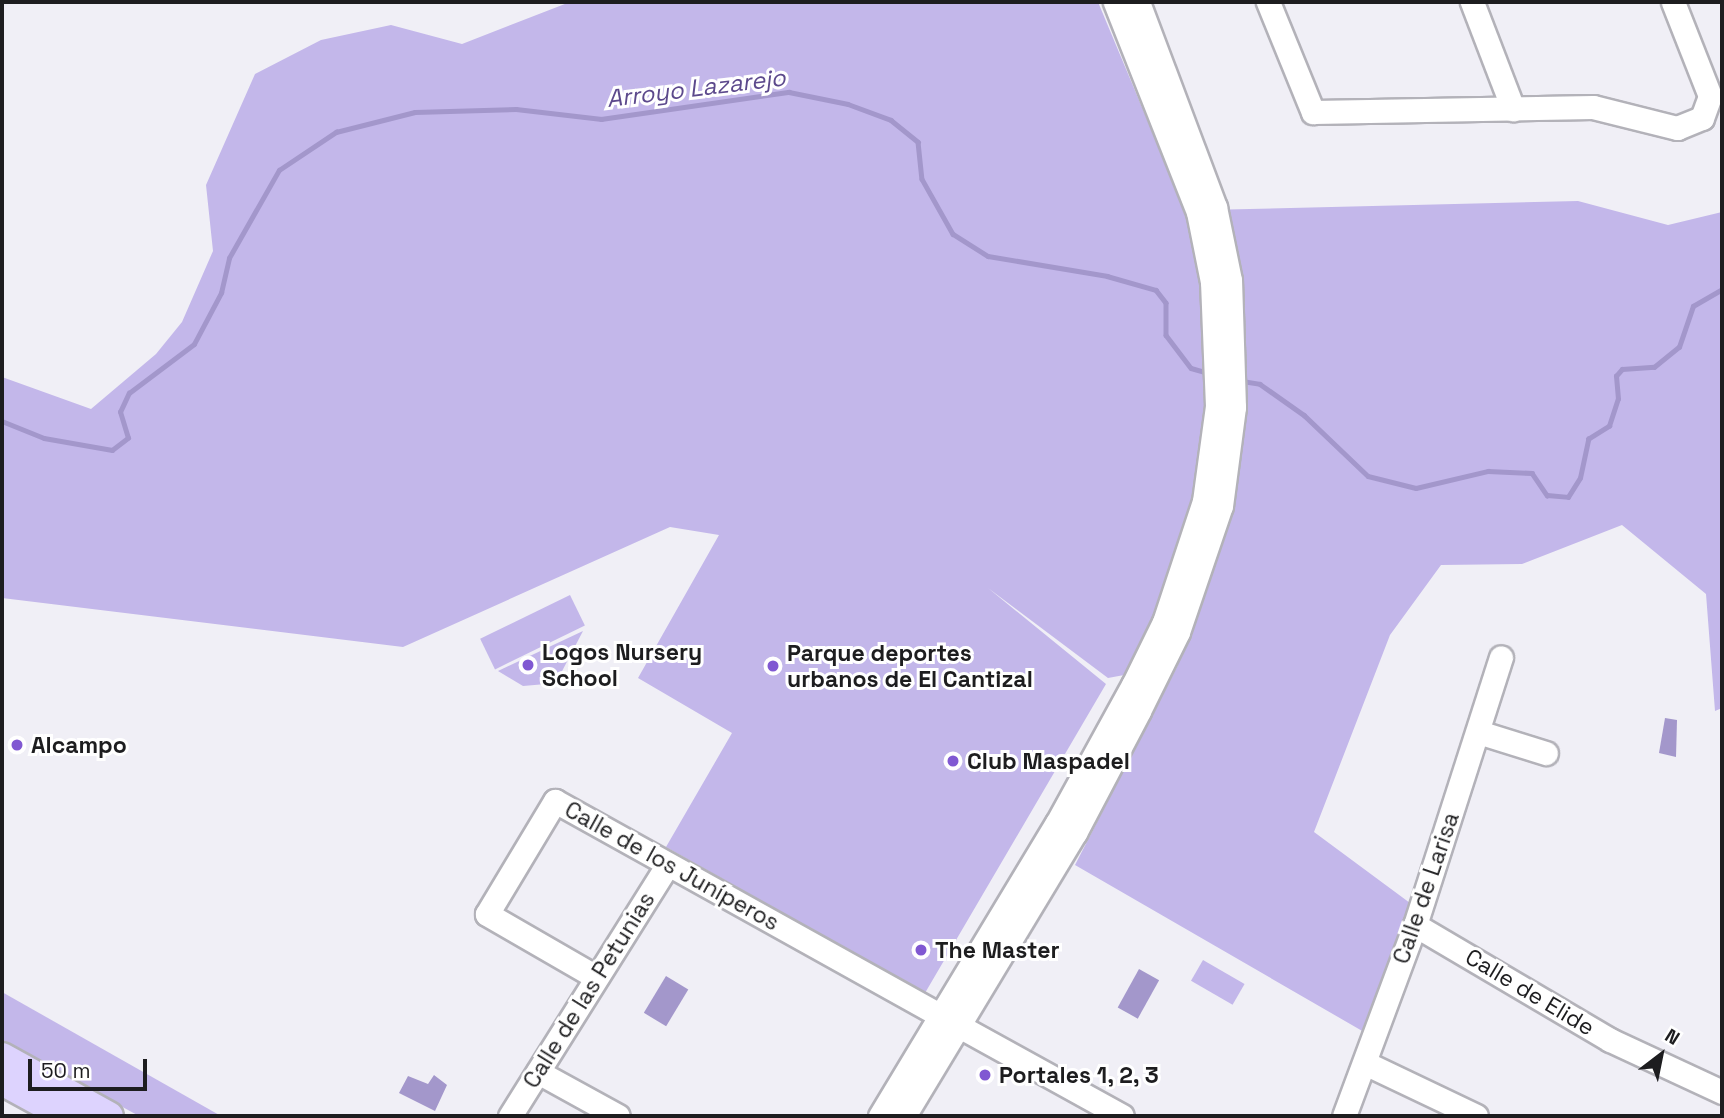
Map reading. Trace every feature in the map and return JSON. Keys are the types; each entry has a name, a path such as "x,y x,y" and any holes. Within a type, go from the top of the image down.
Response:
{"main road":[{"path":"2,1057 109,1116"},
{"path":"2,1081 66,1116"}],"street":[{"path":"1115,2 1207,209"},
{"path":"880,1116 950,1021 1074,833 1171,627 1221,506 1234,407 1230,280 1138,2"},
{"path":"1268,2 1313,112 1593,107 1677,128 1702,118 1710,96 1673,2"},
{"path":"1472,2 1513,109"},
{"name":"Calle de Larisa","path":"1344,1116 1415,925 1502,657"},
{"path":"1478,732 1546,753"},
{"name":"Calle de los Juníperos","path":"596,977 487,914 555,801 1122,1116"},
{"name":"Calle de las Petunias","path":"510,1116 668,864"},
{"name":"Calle de Elide","path":"1415,925 1610,1040 1722,1092"},
{"path":"904,1116 950,1021"},
{"path":"1365,1063 1476,1116"},
{"path":"538,1072 618,1116"}],"shaded area":[{"path":"570,2 1098,2 1187,215 1205,210 1578,201 1668,225 1722,212 1722,708 1715,711 1706,594 1622,525 1522,564 1441,565 1390,635 1314,832 1410,903 1364,1032 1075,865 1178,665 1108,678 988,588 1106,684 925,993 666,847 732,733 638,678 719,535 670,527 403,647 2,598 2,377 91,409 156,354 182,322 213,251 206,185 255,74 321,40 391,25 462,44"},
{"path":"570,595 585,626 495,669 480,639"},
{"path":"583,631 559,677 546,684 523,686 498,671"},
{"path":"1665,718 1677,720 1676,757 1659,753"},
{"path":"1203,960 1245,984 1233,1005 1191,981"},
{"path":"1139,969 1159,980 1138,1019 1118,1007"},
{"path":"666,976 688,989 666,1026 644,1013"},
{"path":"2,992 221,1116 139,1116 2,1041"},
{"path":"434,1075 447,1085 435,1111 399,1093 408,1076 428,1084"}],"waterway":[{"name":"Arroyo Lazarejo","path":"2,421 44,438 112,450 128,438 120,412 129,393 194,344 221,293 229,258 279,170 336,132 415,112 516,109 601,119 789,92 848,104 891,120 918,142 922,179 953,234 988,256 1107,276 1156,290 1166,303 1166,335 1191,368 1209,373"},
{"name":"Arroyo Lazarejo","path":"1242,381 1260,384 1304,415 1368,476 1416,488 1488,471 1532,473 1547,495 1568,497 1580,478 1588,439 1609,426 1618,399 1616,376 1622,369 1654,367 1679,347 1693,306 1722,289"}],"place":[{"name":"Logos Nursery School","path":"528,665"},
{"name":"Parque deportes urbanos de El Cantizal","path":"773,666"},
{"name":"Alcampo","path":"17,745"},
{"name":"Club Maspadel","path":"953,761"},
{"name":"The Master","path":"921,950"},
{"name":"Portales 1, 2, 3","path":"985,1075"}]}
